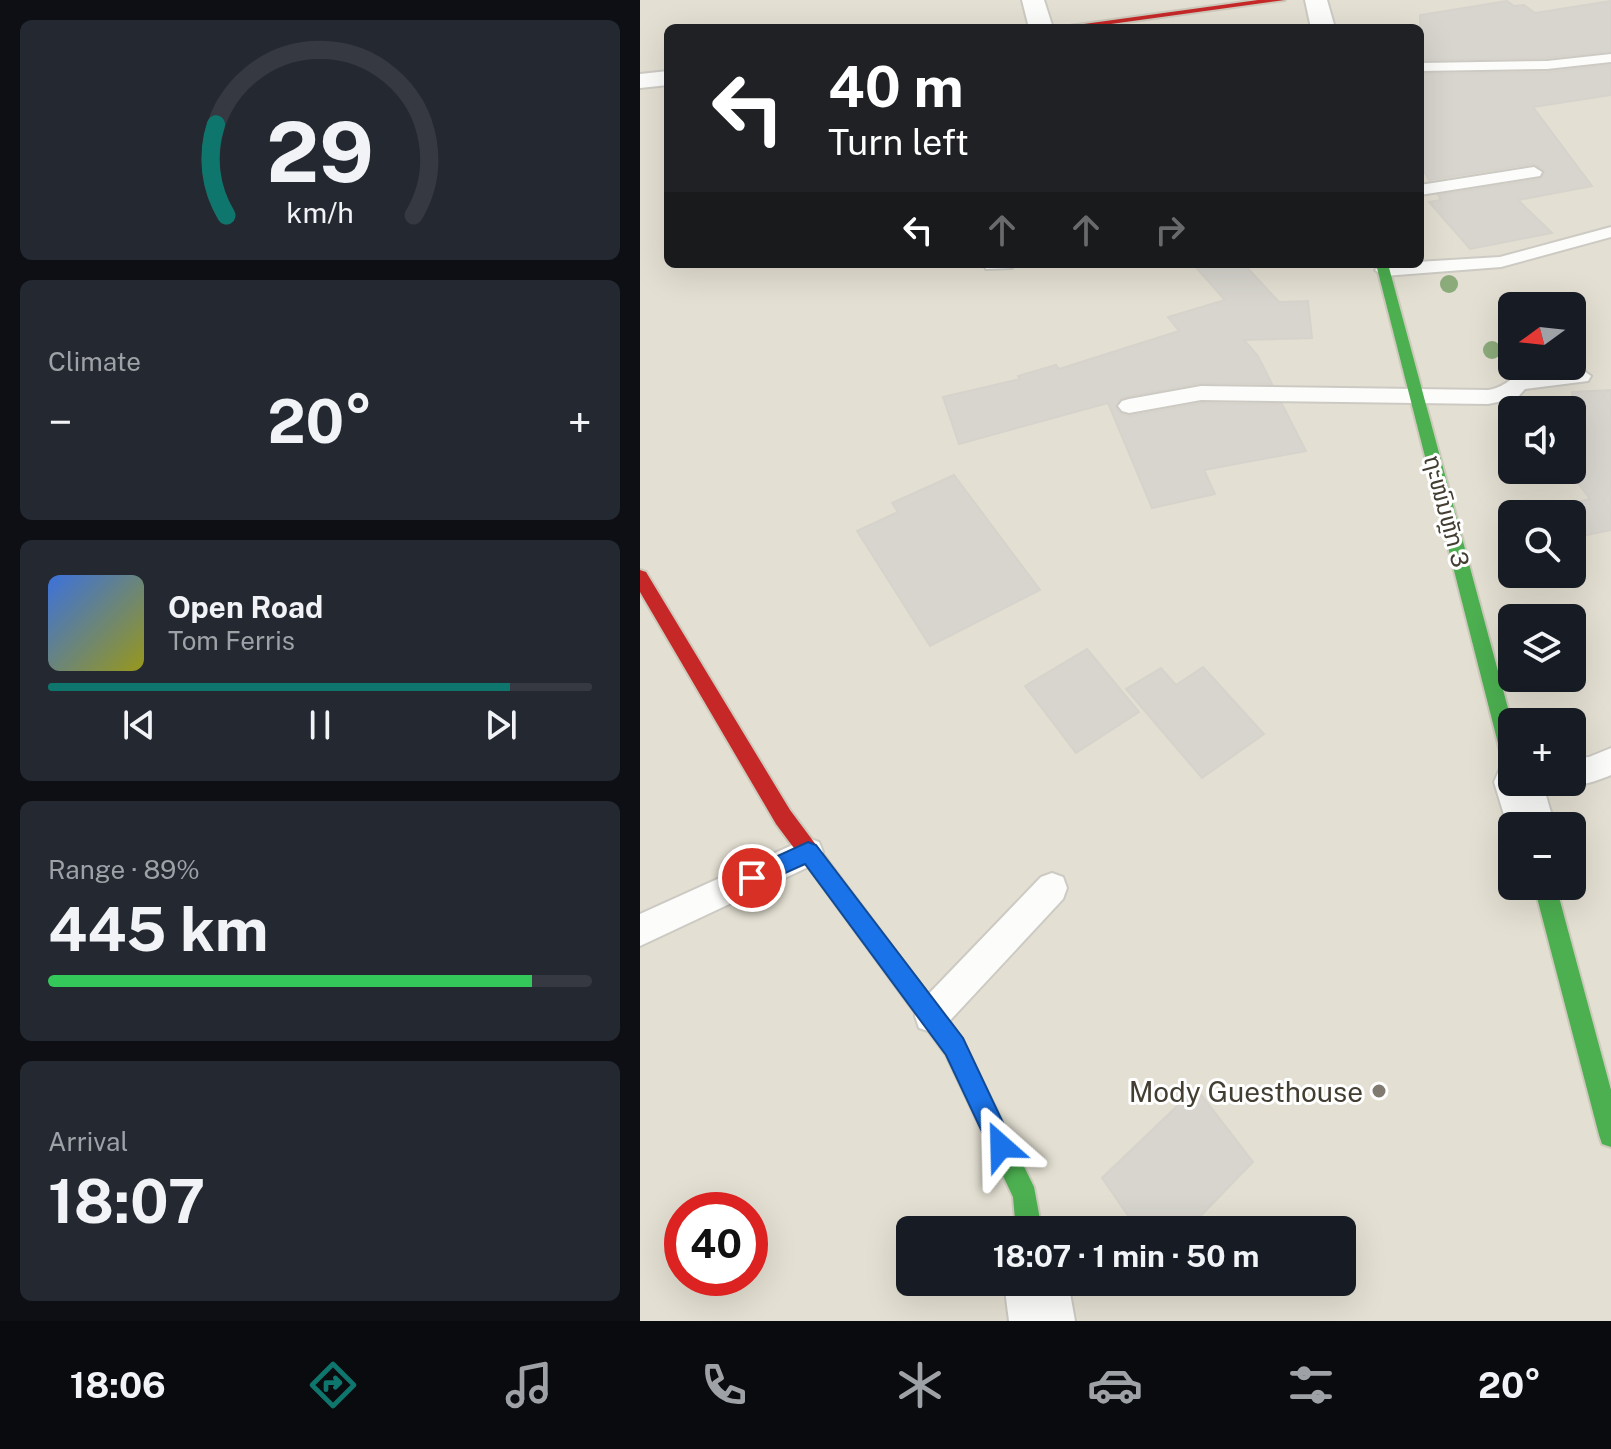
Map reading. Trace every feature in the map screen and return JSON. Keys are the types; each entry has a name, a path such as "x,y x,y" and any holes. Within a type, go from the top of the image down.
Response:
{"street":[{"path":"1033,0 1040,24"},
{"path":"1091,24 1280,0"},
{"path":"1316,0 1322,24"},
{"path":"640,81 664,78"},
{"name":"ຖະໜົນຫຼັກ 3","path":"1383,268 1499,708"},
{"path":"640,577 783,817 954,1047 1025,1196 1027,1216"},
{"path":"1549,900 1611,1135"},
{"path":"1038,1296 1042,1321"}],"lane":[{"path":"1424,67 1547,65 1611,58"},
{"path":"1424,189 1534,172"},
{"path":"1424,265 1501,262 1611,232"},
{"path":"1129,406 1201,393 1488,397 1510,393 1519,383 1546,380"},
{"path":"1586,771 1611,761"},
{"path":"640,930 808,852"},
{"path":"931,1016 1052,888"}],"shaded area":[{"path":"640,0 1611,0 1611,1321 640,1321"}],"building":[{"path":"1507,1 1514,6 1524,5 1535,13 1611,1 1611,51 1547,58 1424,60 1424,24 1420,24 1420,15"},
{"path":"1611,65 1611,95 1533,107 1592,186 1518,200 1552,233 1470,249 1429,202 1441,200 1438,195 1540,179 1545,171 1534,164 1429,180 1424,172 1424,74 1547,72"},
{"path":"1197,268 1248,268 1279,302 1308,301 1312,338 1244,340 1258,356 1272,384 1200,383 1121,398 1116,408 1121,414 1130,416 1201,403 1282,404 1306,451 1204,470 1215,494 1152,508 1108,403 959,444 943,397 1020,379 1018,376 1056,365 1059,369 1179,331 1168,317 1225,300"},
{"path":"1611,390 1611,530 1586,535 1586,500 1590,499 1579,484 1586,484 1586,396 1572,396 1572,392"},
{"path":"954,475 1040,590 930,646 857,531 898,512 892,503"},
{"path":"1087,649 1139,712 1076,753 1025,686"},
{"path":"1203,667 1264,734 1202,778 1126,689 1161,668 1176,685"},
{"path":"1196,1088 1253,1162 1201,1216 1128,1216 1102,1178"}],"traffic: fast":[{"path":"1383,268 1499,708"},
{"path":"824,872 954,1047 1025,1196 1027,1216"},
{"path":"1549,900 1611,1135"}],"traffic: jam":[{"path":"1091,24 1280,0"},
{"path":"640,577 783,817 824,872"}],"place":[{"name":"Mody Guesthouse","path":"1379,1091"}],"route":[{"path":"752,878 808,852 954,1047 1001,1146"}]}
